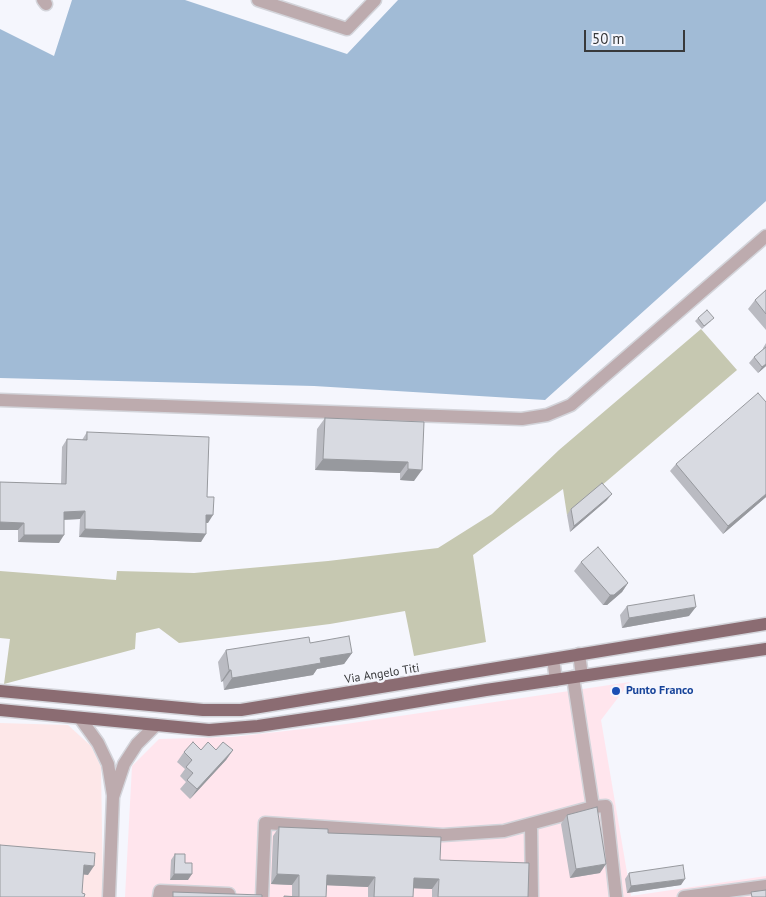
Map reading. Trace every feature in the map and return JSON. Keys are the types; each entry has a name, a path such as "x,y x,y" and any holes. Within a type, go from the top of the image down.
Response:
{"main road":[{"name":"Via Angelo Titi","path":"0,691 203,710 241,710 766,624"},
{"path":"0,710 209,730 258,726 766,649"}],"street":[{"path":"43,0 46,4 48,0"},
{"path":"258,0 347,28 375,0"},
{"path":"0,400 522,419 547,415 571,405 766,236"},
{"path":"579,654 578,677 593,806"},
{"path":"553,659 556,680"},
{"path":"80,718 98,743 108,764 113,797 109,897"},
{"path":"113,797 124,764 137,744 156,725"},
{"path":"159,897 160,891 255,896 265,823 443,835 504,831 593,806 606,806 616,897"},
{"path":"532,824 532,897"},
{"path":"690,897 741,893 766,886"}],"shaded area":[{"path":"630,682 601,720 631,896 766,876 766,897 125,897 132,766 159,739 232,737 339,725"},
{"path":"0,723 68,725 91,746 101,767 103,897 0,897"}],"green space":[{"path":"701,329 737,370 567,515 563,489 473,555 486,642 414,656 405,611 330,624 179,643 159,628 136,633 135,649 4,684 10,639 0,638 0,571 116,580 117,571 194,573 328,561 438,548 492,514 559,450"}],"water":[{"path":"72,0 185,0 347,54 398,0 766,0 766,201 545,400 314,386 0,378 0,29 54,56"}],"building":[{"path":"766,290 766,314 755,300"},
{"path":"707,310 714,318 704,326 698,318"},
{"path":"766,347 766,364 762,367 754,357"},
{"path":"758,393 766,402 766,494 728,526 676,464"},
{"path":"325,418 424,422 422,470 408,469 408,462 323,459"},
{"path":"87,432 209,437 207,497 214,497 213,515 206,515 206,534 85,529 85,511 64,512 64,535 24,535 24,523 0,522 0,482 66,484 67,439 87,440"},
{"path":"602,483 612,494 574,526 571,509"},
{"path":"598,547 628,583 614,595 610,595 581,562"},
{"path":"694,595 696,607 629,618 627,606"},
{"path":"349,636 352,653 320,658 321,663 232,678 231,670 229,670 226,650 309,637 310,643"},
{"path":"193,742 201,750 208,742 216,750 223,742 233,750 197,789 187,780 193,773 186,767 192,760 184,752"},
{"path":"597,807 606,864 576,869 567,815"},
{"path":"279,827 328,829 328,833 441,837 440,860 529,863 528,897 438,897 439,879 414,878 413,897 374,897 375,877 327,875 326,897 299,897 299,875 277,874"},
{"path":"0,845 95,853 94,866 84,865 82,893 85,894 84,897 0,897"},
{"path":"175,854 185,854 185,863 192,863 192,874 174,874"},
{"path":"683,865 685,879 631,886 629,873"},
{"path":"766,890 766,897 752,897 751,892"},
{"path":"173,892 262,895 262,897 173,897"}],"place":[{"name":"Punto Franco","path":"616,691"}]}
